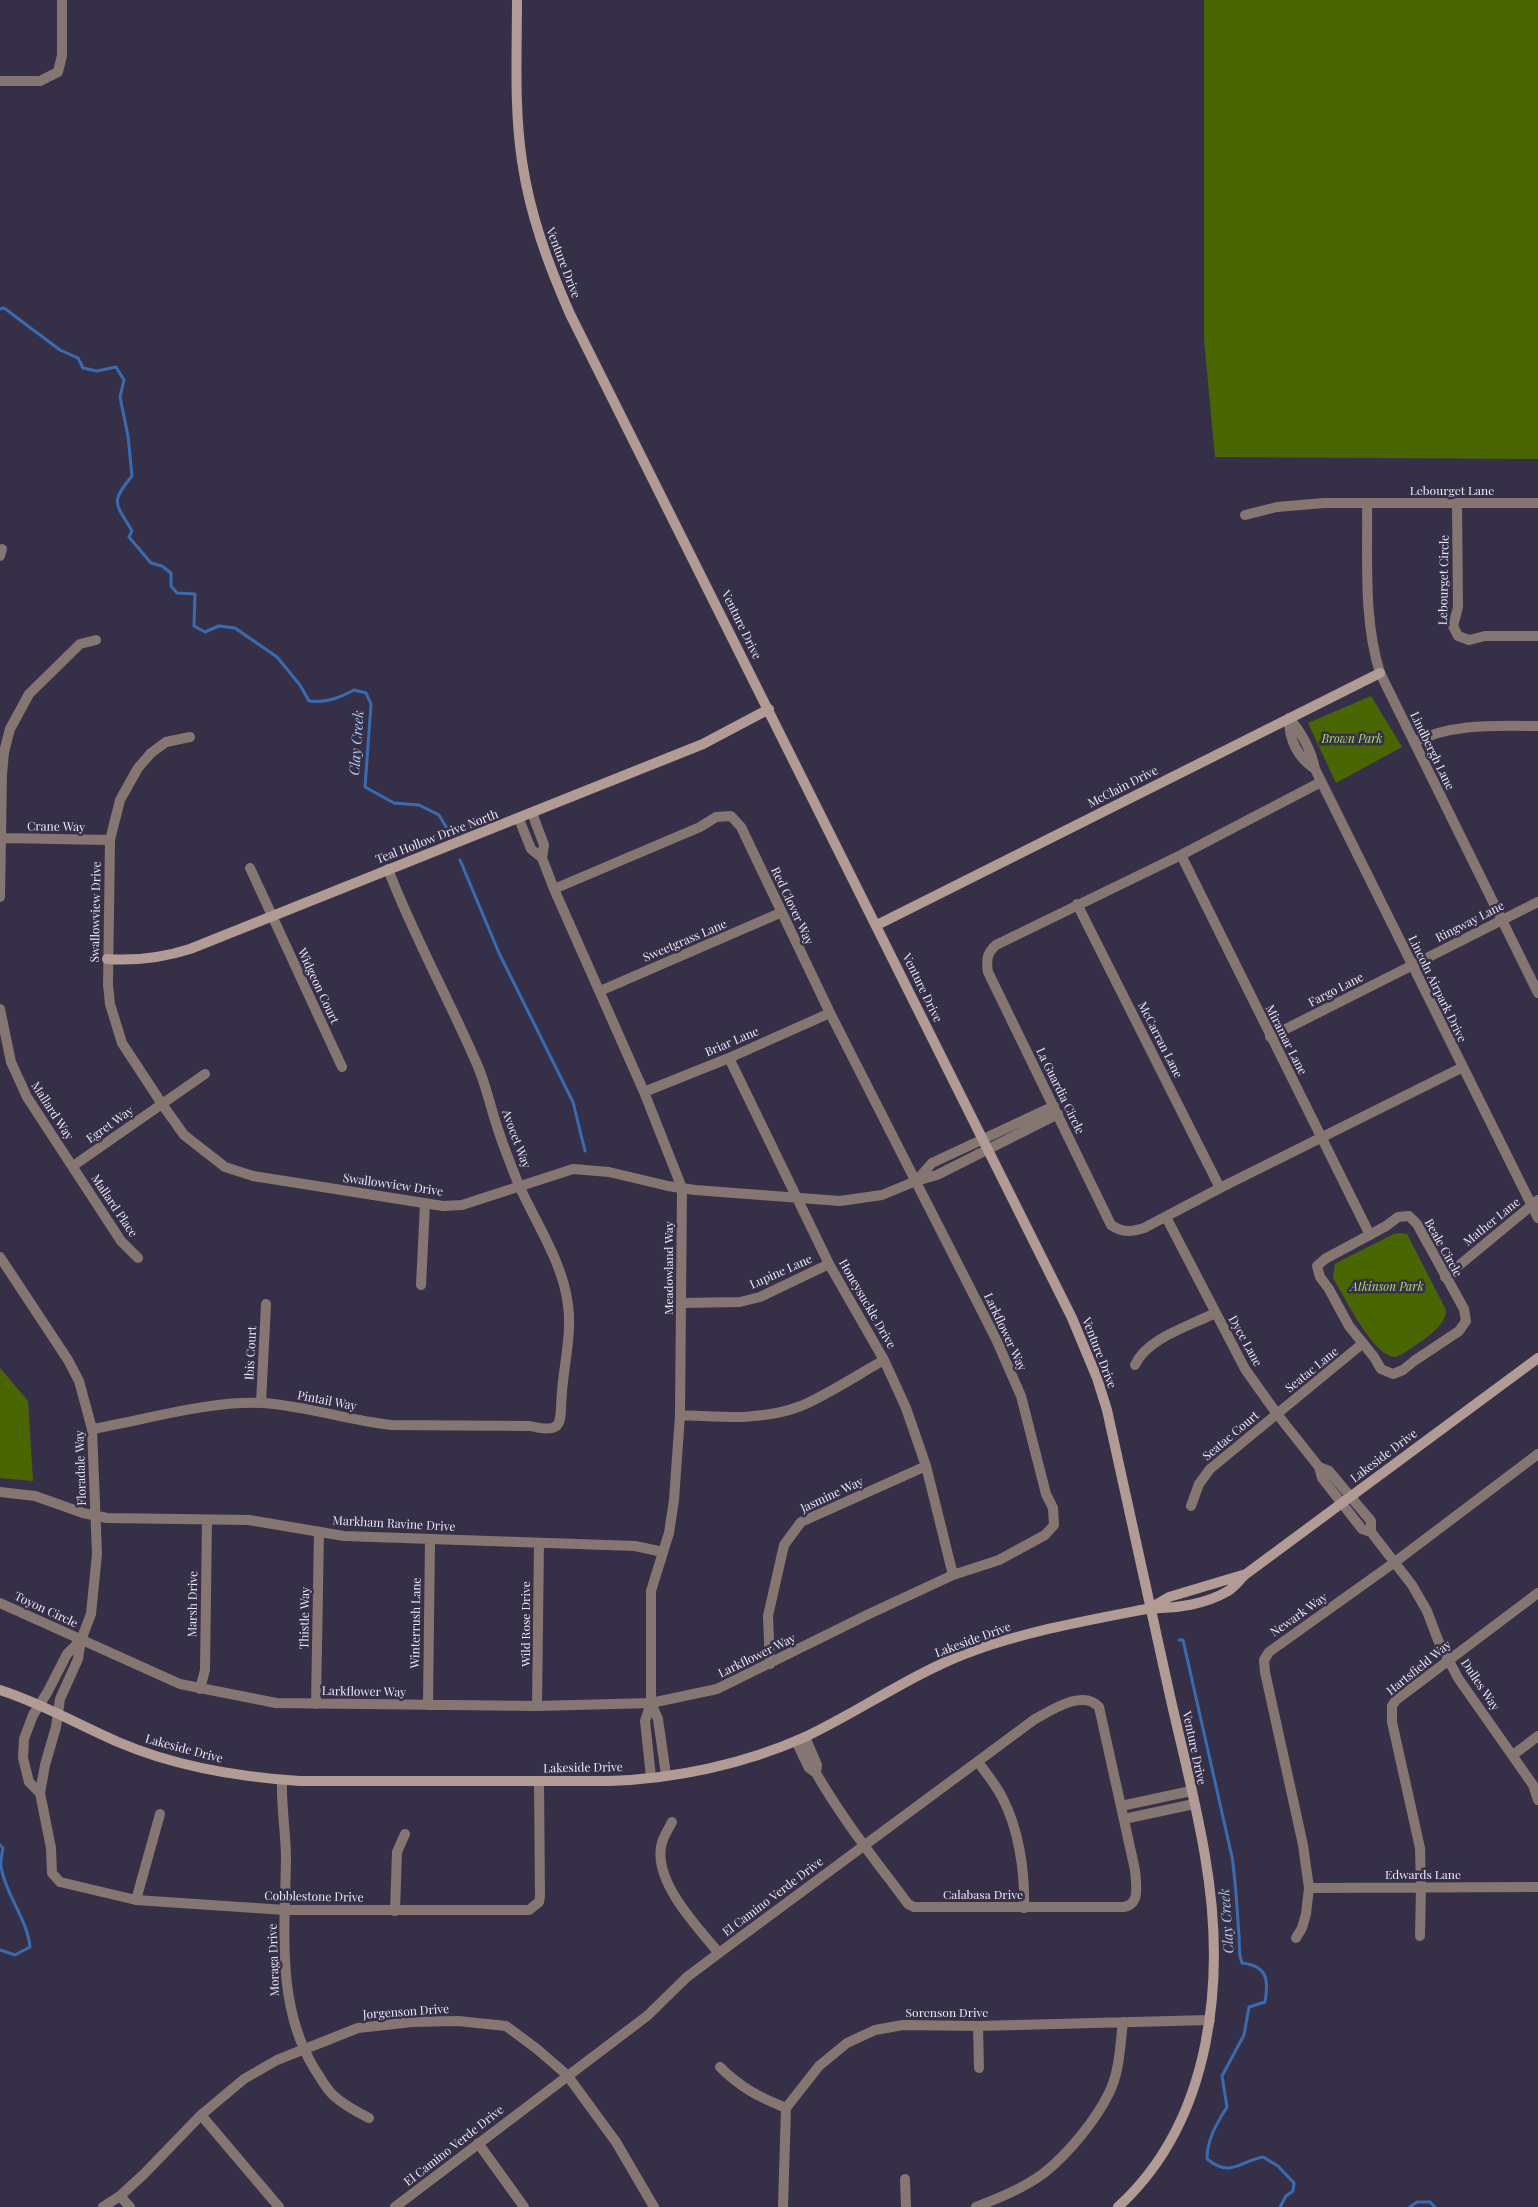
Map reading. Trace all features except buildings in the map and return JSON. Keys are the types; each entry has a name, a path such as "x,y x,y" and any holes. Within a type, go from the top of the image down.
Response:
{"street":[{"path":"0,81 40,81 58,72 62,54 62,0"},
{"name":"Venture Drive","path":"517,0 517,96 522,160 533,217 542,248 574,322 1072,1318 1097,1378 1107,1410 1205,1855 1211,1915 1212,1978 1210,2020 1202,2065 1180,2121 1152,2169 1118,2207"},
{"name":"Lindbergh Lane","path":"1367,503 1370,629 1374,654 1380,673 1538,993"},
{"name":"Lebourget Circle","path":"1457,503 1458,607 1453,626 1458,636 1469,640 1485,636 1538,636"},
{"name":"Lebourget Lane","path":"1245,515 1300,504 1538,503"},
{"path":"0,897 4,752 10,729 18,711 29,694 80,644 96,640"},
{"name":"McClain Drive","path":"877,925 1380,673"},
{"name":"Teal Hollow Drive North","path":"107,958 144,960 190,950 703,744 769,709"},
{"name":"Lincoln Airpark Drive","path":"1289,718 1298,728 1312,756 1321,782 1461,1068 1535,1203 1538,1218"},
{"path":"1414,742 1439,731 1458,728 1538,726"},
{"name":"Swallowview Drive","path":"190,737 166,742 151,753 138,768 120,800 110,840 107,958 110,1004 115,1023 132,1060 162,1104 184,1135 224,1166 253,1176 425,1204 462,1205 496,1195 519,1185 573,1169 583,1168 682,1188 800,1200 840,1201 882,1195 916,1181 937,1175 989,1150 1056,1110"},
{"name":"La Guardia Circle","path":"1321,782 1181,855 996,945 989,952 986,962 988,972 1111,1225 1117,1229 1133,1232 1461,1068"},
{"name":"Meadowland Way","path":"532,813 544,845 542,858"},
{"name":"Red Clover Way","path":"554,889 700,827 716,817 731,816 741,827 780,913 916,1181"},
{"name":"Meadowland Way","path":"519,818 531,849 542,858 644,1092 682,1188 680,1416 674,1500 669,1534 651,1591 651,1703 645,1721 651,1778"},
{"name":"Crane Way","path":"2,838 110,840"},
{"name":"Miramar Lane","path":"1181,855 1370,1235"},
{"name":"Widgeon Court","path":"250,868 342,1067"},
{"name":"Avocet Way","path":"388,869 477,1064 496,1125 519,1185 560,1272 569,1306 561,1420 557,1426"},
{"name":"Ringway Lane","path":"1412,965 1538,902"},
{"name":"McCarran Lane","path":"1077,904 1220,1188"},
{"name":"Sweetgrass Lane","path":"600,992 780,913"},
{"name":"Fargo Lane","path":"1270,1037 1412,965"},
{"name":"Mallard Way","path":"0,1009 5,1042 18,1080 27,1098 73,1166"},
{"name":"Briar Lane","path":"644,1092 730,1058 830,1013"},
{"name":"Honeysuckle Drive","path":"730,1058 830,1264 884,1360 906,1408 926,1466 953,1575"},
{"name":"Egret Way","path":"73,1166 205,1074"},
{"name":"Swallowview Drive","path":"916,1181 932,1163 983,1139 1056,1110"},
{"name":"Mallard Place","path":"73,1166 121,1241 138,1258"},
{"name":"Larkflower Way","path":"81,1640 180,1684 276,1703 538,1706 651,1703 717,1689 868,1614 953,1575 998,1560 1045,1535 1054,1525 1053,1508 1046,1494 1021,1396 996,1339 916,1181"},
{"name":"Mather Lane","path":"1445,1277 1535,1203"},
{"path":"421,1285 425,1204"},
{"name":"Beale Circle","path":"1409,1216 1417,1224 1445,1277 1464,1310 1466,1321 1459,1331 1414,1361 1404,1370 1393,1374 1381,1369 1374,1357 1349,1326 1329,1289 1320,1277 1317,1266 1325,1258 1370,1235 1398,1217 1409,1216"},
{"name":"Dyce Lane","path":"1166,1217 1245,1369 1277,1414 1319,1466 1329,1471 1347,1499"},
{"name":"Floradale Way","path":"0,1257 68,1360 79,1381 92,1429 97,1554 91,1614 81,1640 78,1659 60,1699 57,1714"},
{"name":"Lupine Lane","path":"682,1303 740,1302 760,1298 830,1264"},
{"name":"Ibis Court","path":"262,1403 266,1304"},
{"path":"1135,1365 1143,1351 1152,1344 1215,1313"},
{"name":"Seatac Lane","path":"1277,1414 1362,1344"},
{"name":"Lakeside Drive","path":"0,1690 40,1706 119,1743 168,1760 231,1774 282,1780 539,1782 622,1780 651,1778 732,1762 801,1739 926,1671 968,1653 1024,1635 1151,1608 1172,1608 1211,1598 1229,1590 1246,1574 1538,1358"},
{"path":"680,1416 734,1417 765,1415 800,1406 884,1360"},
{"name":"Pintail Way","path":"92,1429 222,1404 262,1403 391,1425 530,1426 547,1430 557,1426"},
{"name":"Seatac Court","path":"1191,1506 1199,1484 1210,1469 1277,1414"},
{"name":"Newark Way","path":"1309,1888 1304,1845 1265,1672 1264,1660 1269,1652 1395,1562 1538,1454"},
{"name":"Jasmine Way","path":"770,1664 768,1616 784,1545 801,1522 926,1466"},
{"path":"0,1492 35,1496 95,1516"},
{"name":"Dulles Way","path":"1347,1499 1371,1521 1371,1532 1412,1584 1428,1611 1458,1678 1533,1785 1538,1800"},
{"name":"Markham Ravine Drive","path":"95,1516 107,1518 264,1521 344,1536 635,1546 663,1552"},
{"name":"Marsh Drive","path":"200,1689 205,1670 207,1520"},
{"name":"Thistle Way","path":"316,1704 319,1532"},
{"name":"Winterrush Lane","path":"428,1705 430,1540"},
{"name":"Wild Rose Drive","path":"538,1706 539,1543"},
{"name":"Hartsfield Way","path":"1420,1936 1421,1887 1418,1836 1390,1713 1392,1706 1396,1700 1448,1659 1538,1593"},
{"name":"Toyon Circle","path":"0,1602 81,1640"},
{"name":"Floradale Way","path":"40,1706 67,1654 81,1640"},
{"name":"El Camino Verde Drive","path":"395,2207 566,2075 648,2016 687,1977 1035,1719 1068,1703 1086,1700 1094,1701 1099,1707 1124,1819"},
{"name":"Meadowland Way","path":"651,1703 658,1719 666,1775"},
{"name":"Cobblestone Drive","path":"40,1706 33,1716 22,1748 29,1782 40,1793"},
{"name":"Cobblestone Drive","path":"57,1714 56,1727 45,1764 40,1793 51,1848 52,1873 60,1882 136,1900 285,1910 510,1909 522,1911 535,1907 540,1896 539,1782"},
{"path":"1513,1755 1538,1736"},
{"name":"Calabasa Drive","path":"801,1739 809,1768 816,1773 863,1846 908,1904 914,1907 1024,1908 1130,1906 1136,1895 1136,1884 1124,1819"},
{"path":"978,1762 1002,1797 1009,1814 1023,1873 1024,1908"},
{"name":"Moraga Drive","path":"282,1780 282,1813 286,1843 287,1998 303,2049 333,2095 369,2118"},
{"path":"1122,1806 1191,1791"},
{"path":"1124,1819 1194,1804"},
{"path":"136,1900 160,1814"},
{"path":"672,1822 661,1847 662,1868 666,1880 678,1900 719,1953"},
{"path":"395,1911 397,1852 405,1834"},
{"name":"Edwards Lane","path":"1309,1888 1538,1887"},
{"path":"1296,1938 1302,1928 1306,1914 1309,1888"},
{"name":"Jorgenson Drive","path":"103,2207 120,2196 201,2114 244,2079 303,2049 358,2028 412,2022 458,2020 506,2026 538,2049 566,2075 616,2142 654,2207"},
{"name":"Sorenson Drive","path":"786,2108 819,2066 847,2043 875,2030 903,2025 978,2026 1210,2020"},
{"path":"976,2207 1004,2196 1044,2173 1073,2144 1092,2120 1110,2092 1118,2064 1123,2022"},
{"path":"978,2026 979,2068"},
{"path":"720,2067 736,2083 753,2094 786,2108 783,2207"},
{"path":"201,2114 278,2207"},
{"path":"478,2143 524,2207"},
{"path":"905,2180 906,2207"},
{"path":"120,2196 130,2207"}],"green space":[{"path":"1204,0 1538,0 1538,459 1215,457 1204,339"},
{"name":"Brown Park","path":"1371,696 1402,747 1336,783 1308,723"},
{"name":"Atkinson Park","path":"1399,1233 1407,1234 1446,1310 1445,1317 1436,1330 1401,1355 1393,1357 1382,1351 1366,1333 1333,1278 1335,1264"},
{"path":"0,1368 28,1401 33,1481 0,1478"}],"waterway":[{"name":"Clay Creek","path":"0,309 4,308 60,350 78,358 83,368 97,371 116,367 124,380 120,397 128,436 132,476 120,492 117,503 132,531 129,537 151,563 162,566 171,573 171,586 177,593 195,594 194,626 205,632 219,626 235,628 277,657 300,685 309,701 333,699 354,690 366,693 371,704 365,787 394,803 419,805 439,815 448,830"},
{"name":"Clay Creek","path":"460,860 499,953 573,1102 585,1151"},
{"name":"Clay Creek","path":"1179,1640 1183,1640 1232,1857 1242,1963 1257,1967 1264,1975 1267,1987 1265,2002 1249,2007 1244,2035 1222,2076 1227,2107 1216,2125 1207,2152 1207,2159 1215,2165 1229,2168 1263,2157 1278,2166 1294,2183 1293,2191 1286,2196 1280,2207"},
{"path":"0,1845 3,1848 1,1865 4,1878 25,1926 30,1947 15,1955 0,1950"},
{"name":"Clay Creek","path":"1410,2207 1417,2202 1430,2202 1435,2207"}]}
